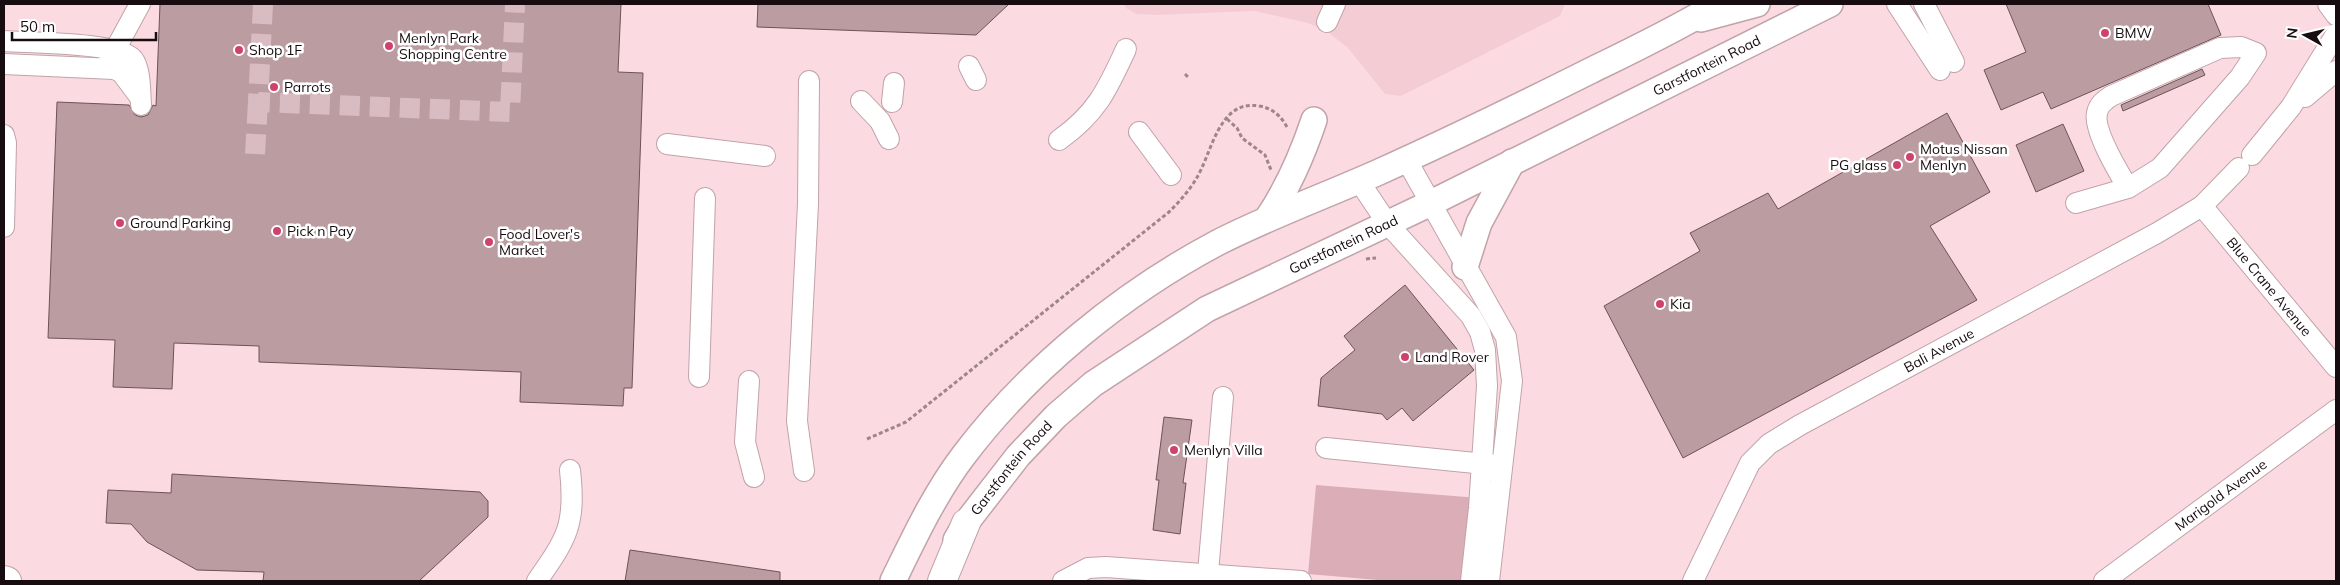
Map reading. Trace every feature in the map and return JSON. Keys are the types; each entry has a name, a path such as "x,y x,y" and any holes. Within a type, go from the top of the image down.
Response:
{"highway":[{"path":"942,581 966,523"}],"main road":[{"path":"893,581 922,522 964,454 1020,391 1051,361 1121,303 1163,274 1267,219 1406,160 1686,23 1718,4"},
{"path":"1686,23 1757,4"},
{"name":"Garstfontein Road","path":"933,581 966,523 1018,456 1056,416 1093,384 1207,310 1431,203 1830,4"},
{"path":"1267,219 1300,162 1314,120"},
{"path":"1465,267 1479,223 1512,162"}],"street":[{"path":"105,67 140,4"},
{"path":"1327,22 1336,4"},
{"path":"1897,4 1947,66 1924,4"},
{"path":"2328,4 2336,16"},
{"name":"Bali Avenue","path":"1693,581 1740,480 1750,463 1769,444 1800,425 2157,233 2202,206 2245,162 2300,97 2336,34"},
{"path":"4,40 99,46 116,50 130,57 135,64 140,101 120,72 105,67 4,64"},
{"path":"2076,203 2128,188 2160,168 2240,77 2256,53 2241,47 2220,48 2111,96 2101,103 2097,113 2098,126 2128,188"},
{"path":"1059,140 1091,114 1112,80 1126,49"},
{"name":"Bali Avenue","path":"2300,97 2336,71"},
{"path":"804,471 797,421 808,204 809,81"},
{"path":"861,101 880,120 889,138"},
{"path":"1140,132 1171,175"},
{"path":"4,135 6,143 4,227"},
{"path":"668,144 765,156"},
{"path":"1406,160 1465,267 1495,314 1506,337 1509,350 1512,381 1489,581"},
{"path":"1359,181 1388,223 1471,316 1480,332 1486,366 1482,464 1471,581"},
{"path":"699,377 705,198"},
{"name":"Blue Crane Avenue","path":"2202,206 2336,367"},
{"path":"749,381 745,442 754,477"},
{"path":"1208,573 1223,397"},
{"name":"Marigold Avenue","path":"2104,581 2336,410"},
{"path":"1326,448 1502,466"},
{"path":"536,581 561,548 568,531 572,516 570,470"},
{"path":"1063,581 1088,568 1208,573 1301,581"}],"path":[{"path":"867,439 906,422 1169,212 1196,179 1220,126 1243,107 1266,107 1284,120 1290,137"},
{"path":"1227,119 1237,128 1242,138 1265,155 1272,173"}],"shaded area":[{"path":"1124,4 1565,4 1560,16 1401,96 1385,94 1347,47 1326,31 1308,23 1254,11 1156,15 1136,14 1126,8"},
{"path":"1316,485 1479,498 1463,581 1389,581 1308,574"}],"building":[{"path":"160,4 621,4 618,72 643,73 632,388 624,388 623,406 520,402 521,372 259,362 259,346 174,343 172,389 113,387 115,340 48,338 57,102 129,105 135,115 141,117 148,115 153,105 156,106"},
{"path":"758,4 1009,4 976,35 757,27"},
{"path":"2006,4 2208,4 2221,35 2051,109 2043,92 2001,110 1984,70 2026,52"},
{"path":"2202,69 2205,75 2123,111 2121,105"},
{"path":"1947,113 1990,192 1930,226 1977,300 1683,458 1604,306 1700,251 1690,233 1768,193 1778,209"},
{"path":"2063,124 2084,171 2036,192 2016,145"},
{"name":"Land Rover","path":"1405,285 1474,370 1413,421 1402,408 1387,420 1382,414 1318,406 1321,378 1355,350 1344,336"},
{"name":"Menlyn Villa","path":"1164,417 1192,420 1183,483 1186,483 1180,534 1153,530 1159,480 1156,480"},
{"path":"172,474 480,492 488,501 488,517 419,581 263,581 264,572 197,570 147,542 131,524 106,523 108,490 171,493"},
{"path":"630,550 780,572 780,581 625,581"}],"tunnel":[{"path":"263,4 258,102 510,112 515,4"},
{"path":"255,154 258,102"}],"place":[{"name":"BMW","path":"2105,33"},
{"name":"Menlyn Park Shopping Centre","path":"389,46"},
{"name":"Shop 1F","path":"239,50"},
{"name":"Parrots","path":"274,87"},
{"name":"Motus Nissan Menlyn","path":"1910,157"},
{"name":"PG glass","path":"1897,165"},
{"name":"Ground Parking","path":"120,223"},
{"name":"Pick n Pay","path":"277,231"},
{"name":"Food Lover's Market","path":"489,242"},
{"name":"Kia","path":"1660,304"},
{"name":"Land Rover","path":"1405,357"},
{"name":"Menlyn Villa","path":"1174,450"}]}
